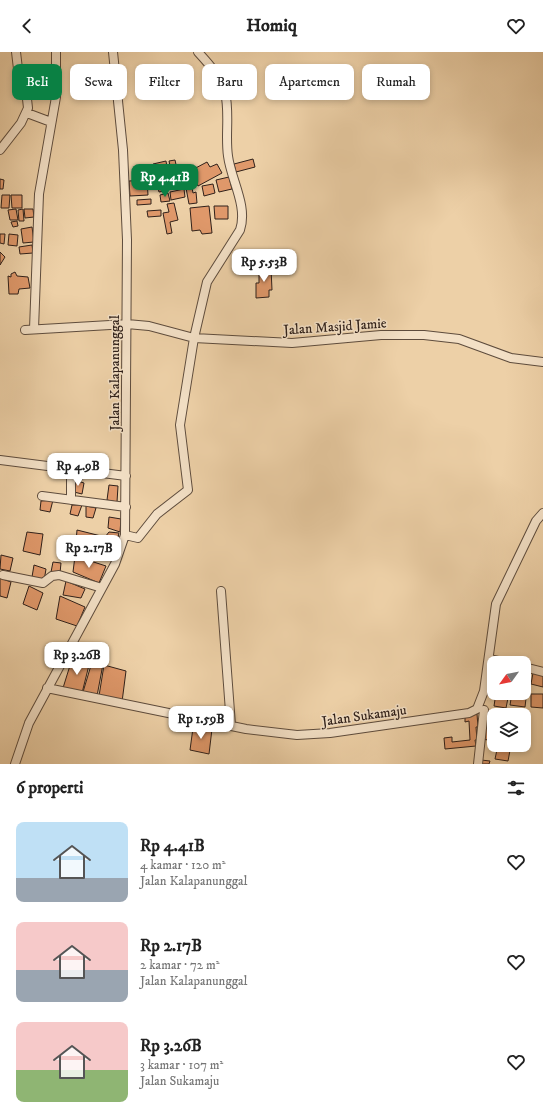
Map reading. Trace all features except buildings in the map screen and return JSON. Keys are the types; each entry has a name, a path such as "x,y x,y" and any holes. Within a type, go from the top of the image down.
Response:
{"street":[{"path":"0,150 29,113 28,104 21,84 16,52"},
{"path":"34,329 39,194 56,97 56,52"},
{"name":"Jalan Kalapanunggal","path":"15,764 29,723 102,588 114,564 125,535 128,324 125,185 113,52"},
{"path":"125,535 135,538 157,514 186,492 189,488 180,425 194,338 207,282 240,230 243,217 228,158 228,116 224,91 218,76 198,52"},
{"path":"29,113 51,122"},
{"name":"Jalan Masjid Jamie","path":"25,330 128,324 149,326 194,338 292,343 381,335 424,335 459,339 511,358 543,362"},
{"path":"0,460 126,476"},
{"path":"70,500 71,470"},
{"path":"42,496 126,507"},
{"name":"Jalan Sukamaju","path":"489,656 496,604 506,580 536,521 543,513"},
{"path":"3,575 39,583 46,582 55,575 59,575 102,588"},
{"path":"221,591 231,725"},
{"path":"531,669 543,672"},
{"name":"Jalan Sukamaju","path":"47,688 267,732 314,735 469,713 477,709 484,691 487,672"},
{"path":"478,764 484,710"}]}
